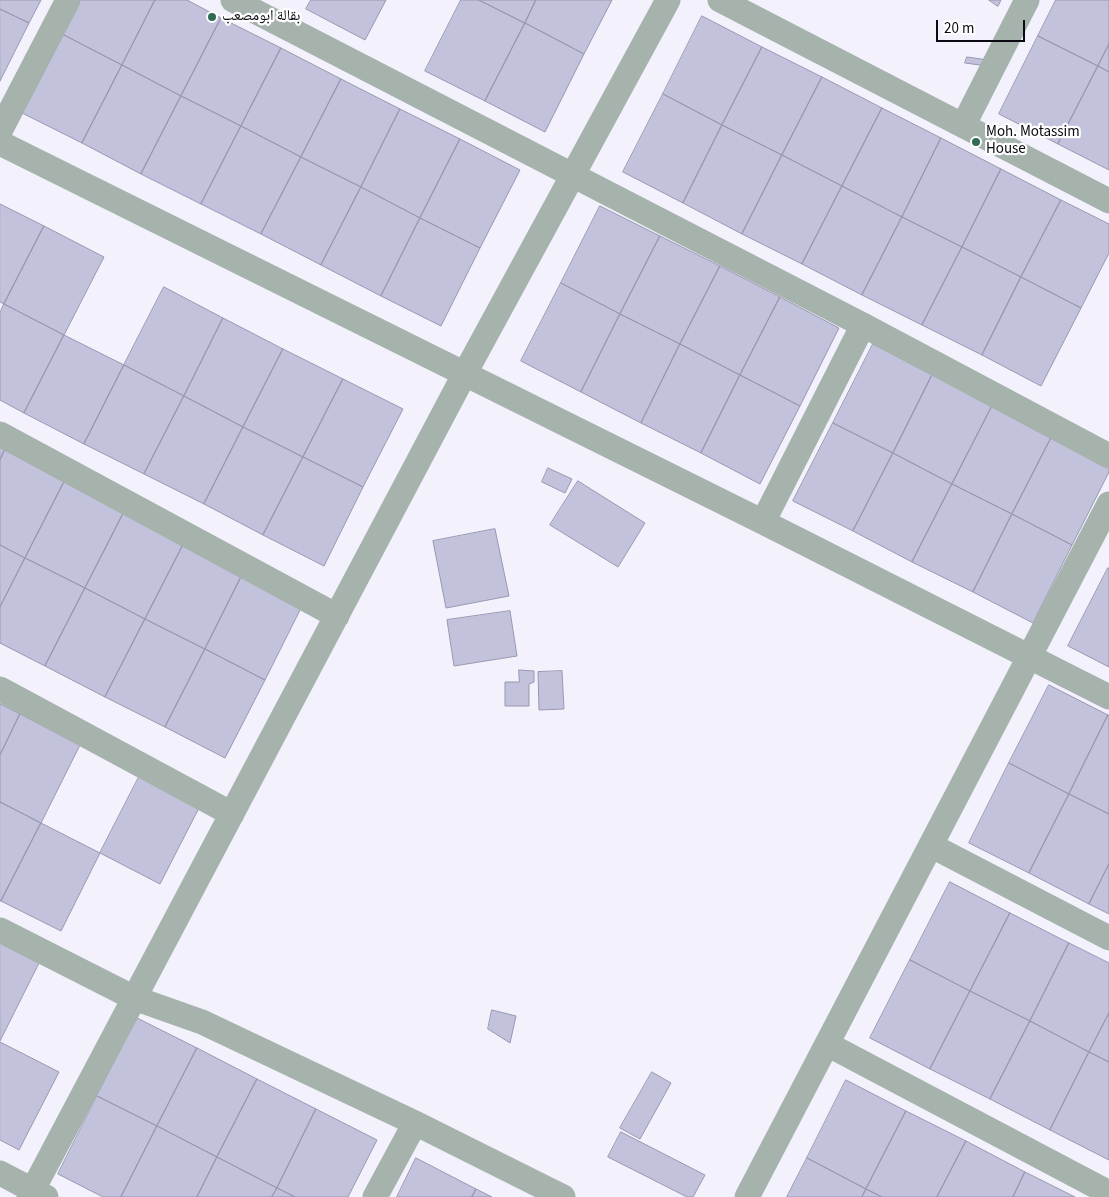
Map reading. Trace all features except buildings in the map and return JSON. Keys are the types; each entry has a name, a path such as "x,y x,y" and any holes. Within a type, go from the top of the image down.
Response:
{"street":[{"path":"0,131 68,0"},
{"path":"233,0 265,8 572,176 863,324 1109,456"},
{"path":"0,1173 36,1195 134,998 464,375 668,0"},
{"path":"720,0 964,124 1109,201"},
{"path":"964,124 1027,0"},
{"path":"0,143 763,522 1109,698"},
{"path":"763,522 863,324"},
{"path":"0,434 337,616"},
{"path":"747,1197 1109,504"},
{"path":"0,689 232,814"},
{"path":"932,846 1109,938"},
{"path":"0,930 134,998 202,1022 416,1123 563,1197"},
{"path":"827,1044 1109,1193"},
{"path":"375,1197 416,1123"}],"place":[{"name":"بقالة ابومصعب","path":"212,17"},
{"name":"Moh. Motassim House","path":"976,142"}]}
